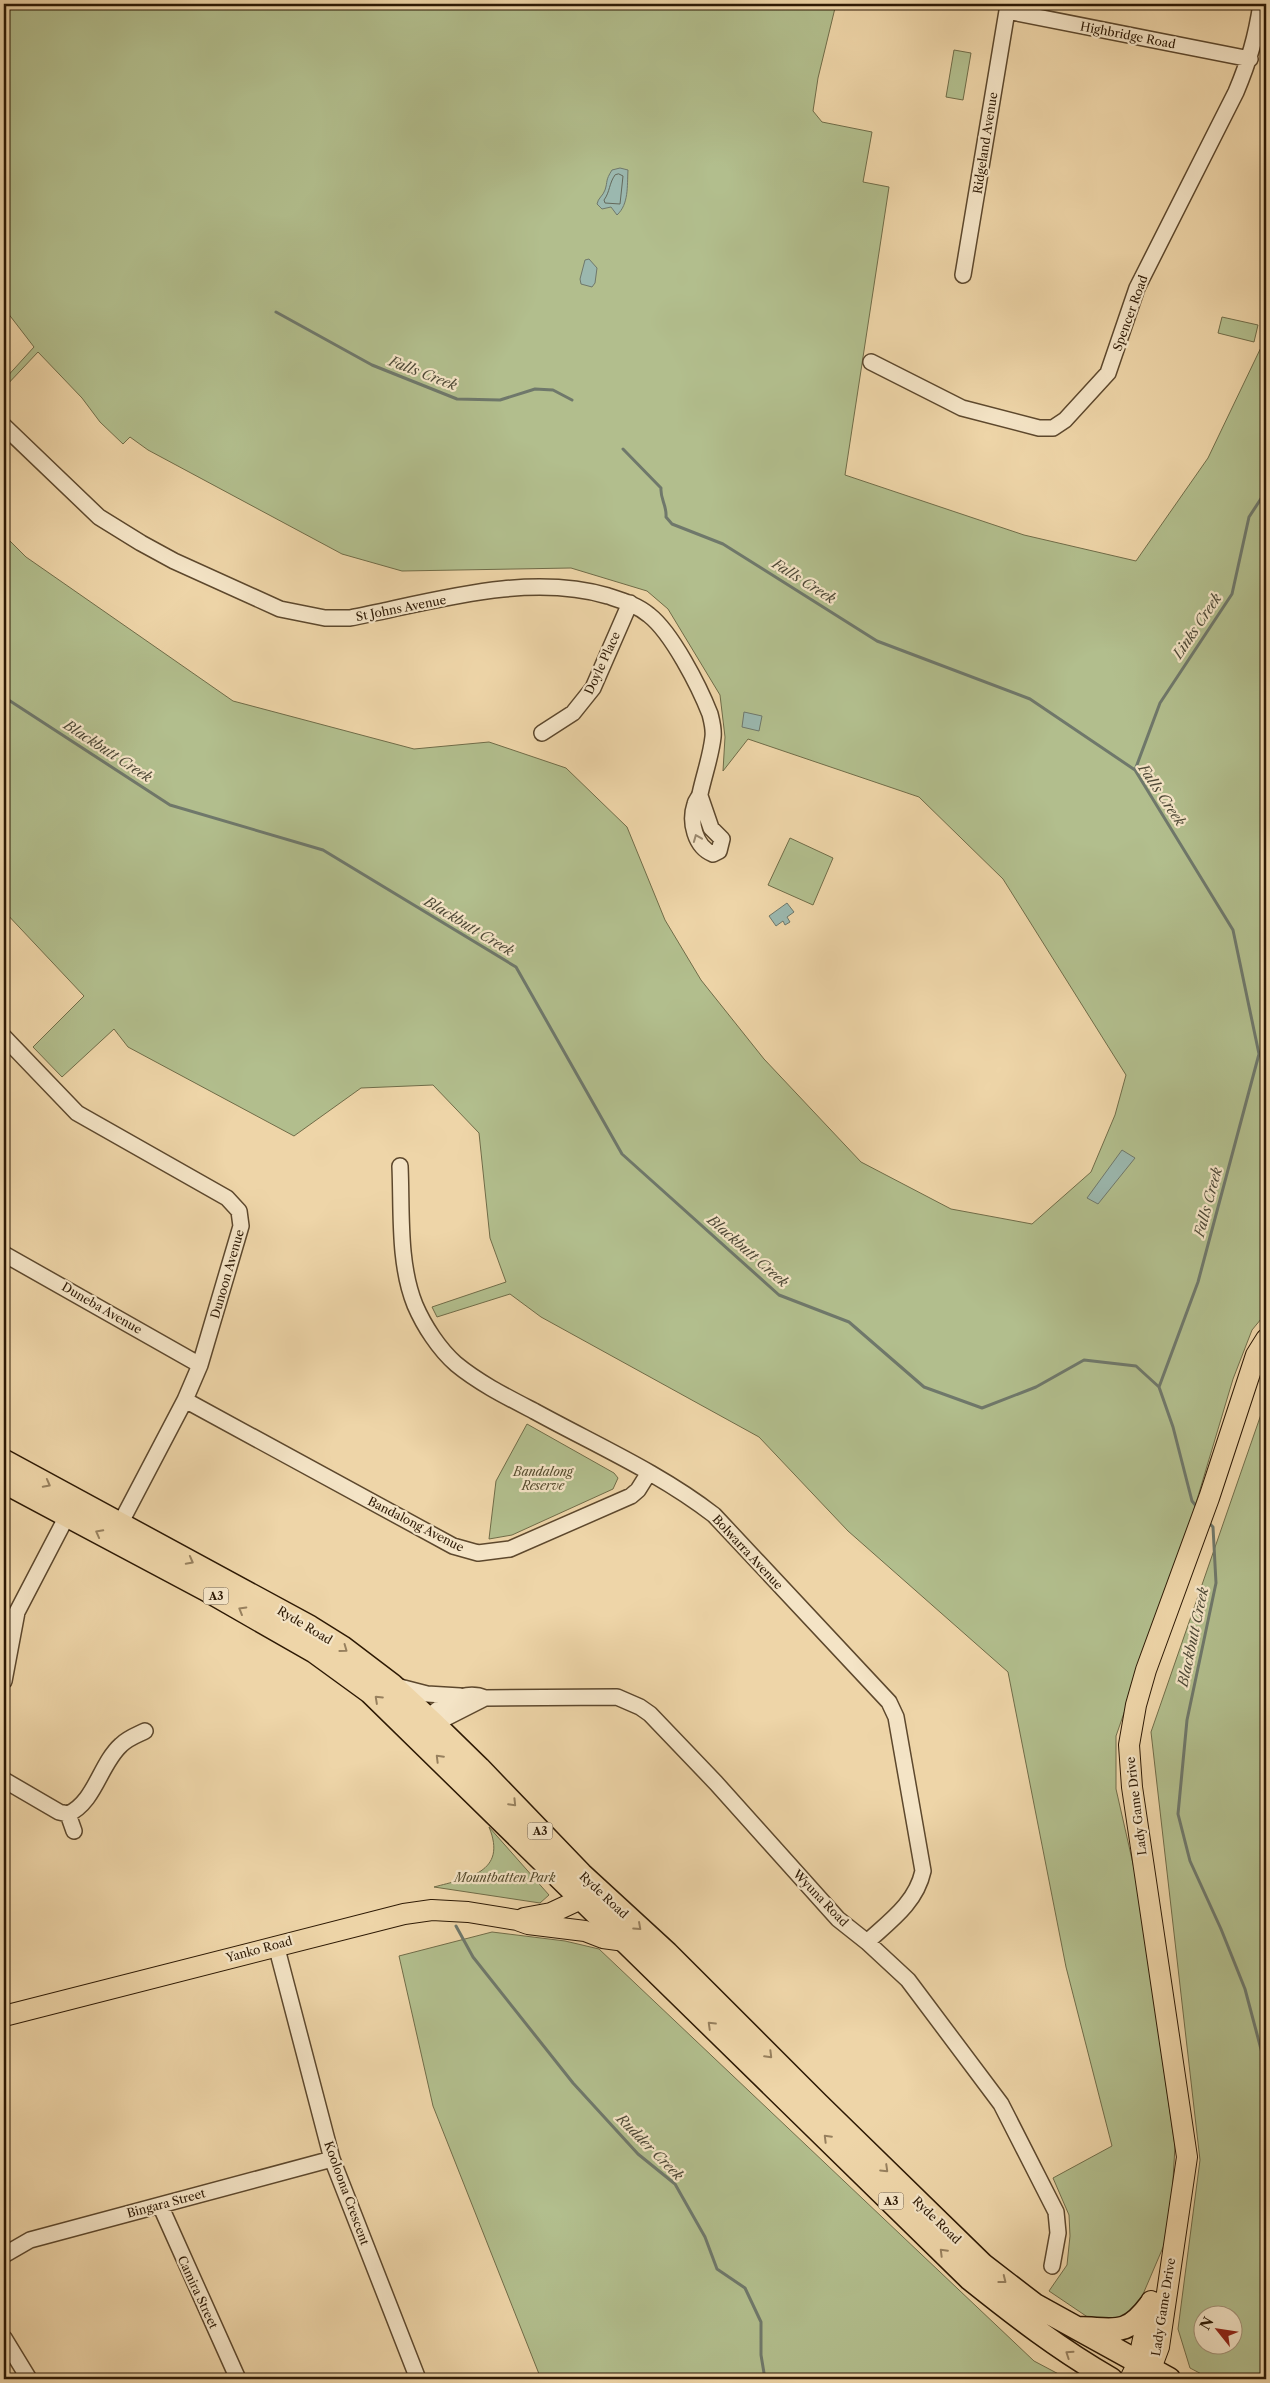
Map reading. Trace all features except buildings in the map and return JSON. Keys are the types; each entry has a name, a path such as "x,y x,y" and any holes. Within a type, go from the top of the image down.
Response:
{"highway":[{"name":"Ryde Road","path":"4,1461 310,1627 342,1647 392,1686 425,1725 590,1900 625,1941 970,2279 1026,2324 1072,2356 1111,2379"},
{"name":"Ryde Road","path":"4,1482 205,1589 315,1652 370,1692 425,1725"},
{"name":"Ryde Road","path":"590,1900 667,1953 983,2265 1035,2305 1147,2374"},
{"path":"1074,2328 1122,2330 1142,2316 1150,2305"}],"main road":[{"name":"Lady Game Drive","path":"1147,2374 1150,2305 1174,2233 1184,2192 1187,2156 1132,1788 1129,1745 1136,1705 1146,1670 1209,1498 1256,1355 1266,1339"},
{"name":"Yanko Road","path":"517,1920 536,1914 551,1913 590,1900"},
{"path":"546,1927 572,1916 590,1900"},
{"name":"Yanko Road","path":"4,2016 387,1916 432,1910 468,1912 546,1927 585,1931 604,1938 625,1941"},
{"name":"Lady Game Drive","path":"1147,2374 1159,2347 1174,2233"}],"street":[{"name":"Spencer Road","path":"871,362 962,408 1039,428 1053,428 1065,420 1108,373 1137,288 1236,92 1250,59 1261,4"},
{"name":"Highbridge Road","path":"1007,11 1250,59"},
{"name":"Ridgeland Avenue","path":"963,275 1007,11"},
{"name":"St Johns Avenue","path":"4,426 99,517 174,561 280,608 301,614 325,618 350,618 504,588 530,586 556,586 590,591 630,603 648,613 668,635 710,714 714,736 700,796"},
{"name":"Doyle Place","path":"542,733 574,713 593,688 630,603"},
{"name":"Dunoon Avenue","path":"4,1037 77,1113 227,1198 239,1211 241,1226 200,1364 185,1400 120,1524"},
{"name":"Bolwarra Avenue","path":"400,1166 404,1260 415,1304 440,1346 455,1362 487,1386 696,1501 714,1516 889,1702 896,1717 923,1870 919,1887 910,1902 867,1942"},
{"name":"Duneba Avenue","path":"4,1254 200,1364"},
{"name":"Bandalong Avenue","path":"185,1400 453,1546 472,1552 493,1552 510,1549 631,1496 638,1490 648,1474"},
{"path":"4,1681 17,1612 67,1516"},
{"name":"Wyuna Road","path":"392,1686 427,1694 460,1696 476,1694 485,1698 617,1697 640,1707 650,1714 716,1783 838,1919 867,1942 908,1980 1001,2104 1056,2212 1058,2234 1052,2266"},
{"path":"425,1725 433,1712 460,1696"},
{"name":"Wyuna Road","path":"425,1725 444,1719 485,1698"},
{"path":"4,1780 59,1812 68,1814 76,1810 85,1800 120,1746 132,1737 145,1732"},
{"path":"68,1814 74,1831"},
{"name":"Kooloona Crescent","path":"276,1945 332,2159 418,2379"},
{"name":"Bingara Street","path":"4,2255 30,2240 332,2159"},
{"name":"Camira Street","path":"160,2205 238,2379"},
{"path":"4,2338 30,2379"}],"green space":[{"path":"4,4 836,4 818,78 813,111 822,122 872,132 863,182 889,187 845,475 1024,535 1136,561 1208,458 1266,337 1266,1313 1252,1330 1233,1379 1190,1523 1116,1736 1116,1789 1136,1877 1175,2146 1170,2231 1138,2306 1114,2325 1089,2318 1049,2291 1067,2265 1070,2236 1069,2215 1053,2178 1112,2146 1066,1967 1008,1672 848,1531 759,1437 541,1317 510,1294 437,1317 432,1307 506,1282 490,1238 479,1133 433,1085 361,1088 294,1136 128,1047 114,1029 62,1077 33,1047 84,996 4,911 4,535 26,557 233,701 414,749 489,742 566,768 627,827 665,920 701,980 764,1059 861,1162 951,1209 1032,1224 1091,1172 1115,1115 1126,1075 1003,879 919,797 748,739 723,771 725,737 720,695 668,609 647,591 571,568 402,571 342,554 148,450 130,437 123,444 100,422 82,398 38,352 4,388 4,380 34,347 4,308"},
{"path":"954,50 971,53 963,100 946,97"},
{"path":"1222,317 1258,325 1254,342 1218,333"},
{"path":"790,838 833,858 813,905 768,885"},
{"path":"1266,1400 1266,2379 1211,2379 1190,2368 1178,2329 1200,2160 1151,1732"},
{"name":"Bandalong Reserve","path":"527,1424 614,1473 618,1478 613,1489 512,1535 489,1539 496,1481"},
{"name":"Mountbatten Park","path":"489,1827 549,1895 540,1903 434,1887 471,1876 489,1864 493,1855 493,1842"},
{"path":"492,1932 565,1941 599,1949 1034,2361 1068,2379 541,2379 433,2106 399,1956"}],"water":[{"path":"620,168 628,170 627,188 624,206 617,215 611,207 602,209 597,204 604,192 612,170"},
{"path":"589,259 597,268 595,283 592,287 581,284 580,279 585,260"},
{"path":"744,712 762,716 759,731 742,727"},
{"path":"787,903 794,912 787,917 790,922 785,925 783,921 776,926 769,916"},
{"path":"1122,1150 1135,1158 1098,1204 1087,1198"}],"waterway":[{"name":"Falls Creek","path":"276,312 372,365 457,399 500,400 535,389 553,390 572,400"},
{"name":"Falls Creek","path":"623,449 661,488 666,517 672,524 723,544 877,641 1030,699 1135,770 1233,930 1259,1054 1198,1282 1159,1387"},
{"name":"Links Creek","path":"1135,770 1160,703 1232,594 1249,517 1266,491"},
{"name":"Blackbutt Creek","path":"4,697 170,805 323,850 516,967 622,1154 779,1295 849,1322 924,1387 982,1408 1036,1387 1084,1360 1136,1366 1159,1387 1173,1427 1192,1501 1197,1507"},
{"path":"1259,1054 1266,1048"},
{"name":"Blackbutt Creek","path":"1208,1522 1213,1527 1216,1583 1187,1720 1178,1814 1190,1861 1221,1929 1245,1989 1266,2068"},
{"name":"Rudder Creek","path":"456,1926 473,1957 573,2083 638,2154 675,2184 705,2237 717,2269 745,2288 761,2322 761,2355 765,2379"}]}
